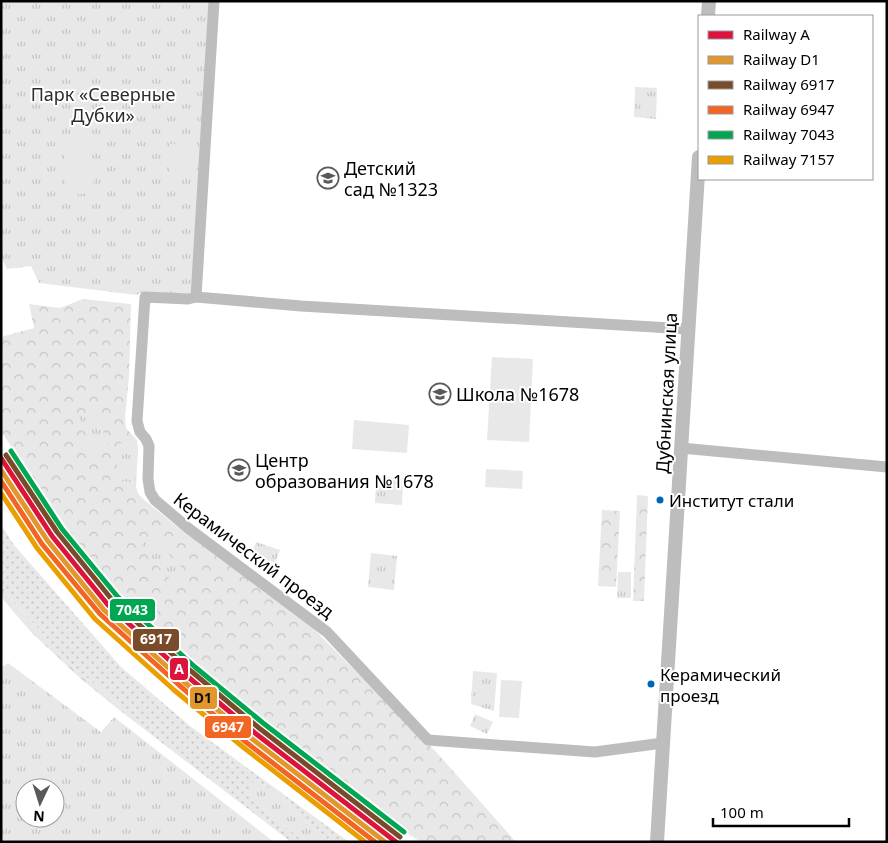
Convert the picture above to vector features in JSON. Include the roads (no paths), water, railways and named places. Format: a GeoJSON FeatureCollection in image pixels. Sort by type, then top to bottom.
{"type":"FeatureCollection","features":[{"type":"Feature","properties":{"kind":"street"},"geometry":{"type":"LineString","coordinates":[[214,1],[196,297],[310,306],[688,329]]}},
{"type":"Feature","properties":{"kind":"street"},"geometry":{"type":"LineString","coordinates":[[708,15],[709,1]]}},
{"type":"Feature","properties":{"kind":"street","name":"Дубнинская улица"},"geometry":{"type":"LineString","coordinates":[[657,842],[698,173]]}},
{"type":"Feature","properties":{"kind":"street","name":"Керамический проезд"},"geometry":{"type":"LineString","coordinates":[[196,297],[188,299],[145,297],[137,421],[140,432],[149,446],[148,479],[150,492],[160,505],[326,632],[428,740],[595,752],[663,743]]}},
{"type":"Feature","properties":{"kind":"street"},"geometry":{"type":"LineString","coordinates":[[681,448],[887,467]]}},
{"type":"Feature","properties":{"kind":"rail line","name":"7043"},"geometry":{"type":"LineString","coordinates":[[11,451],[62,529],[117,596],[195,667],[263,723],[404,832]]}},
{"type":"Feature","properties":{"kind":"rail line","name":"6917"},"geometry":{"type":"LineString","coordinates":[[6,455],[57,532],[113,601],[191,671],[259,728],[400,837]]}},
{"type":"Feature","properties":{"kind":"rail line","name":"A"},"geometry":{"type":"LineString","coordinates":[[1,458],[52,536],[108,605],[187,676],[255,733],[396,842]]}},
{"type":"Feature","properties":{"kind":"rail line","name":"D1"},"geometry":{"type":"LineString","coordinates":[[1,470],[47,540],[104,610],[183,681],[251,738],[385,842]]}},
{"type":"Feature","properties":{"kind":"rail line","name":"6947"},"geometry":{"type":"LineString","coordinates":[[1,481],[42,544],[100,614],[247,743],[375,842]]}},
{"type":"Feature","properties":{"kind":"rail line","name":"7157"},"geometry":{"type":"LineString","coordinates":[[1,493],[37,548],[95,619],[174,690],[243,747],[365,842]]}},
{"type":"Feature","properties":{"kind":"place","name":"Детский сад №1323"},"geometry":{"type":"Point","coordinates":[328,178]}},
{"type":"Feature","properties":{"kind":"place","name":"Школа №1678"},"geometry":{"type":"Point","coordinates":[440,394]}},
{"type":"Feature","properties":{"kind":"place","name":"Центр образования №1678"},"geometry":{"type":"Point","coordinates":[239,470]}},
{"type":"Feature","properties":{"kind":"place","name":"Институт стали"},"geometry":{"type":"Point","coordinates":[660,500]}},
{"type":"Feature","properties":{"kind":"place","name":"Керамический проезд"},"geometry":{"type":"Point","coordinates":[651,684]}},
{"type":"Feature","properties":{"kind":"park label","name":"Парк «Северные Дубки»"},"geometry":{"type":"Point","coordinates":[103,104]}}]}
